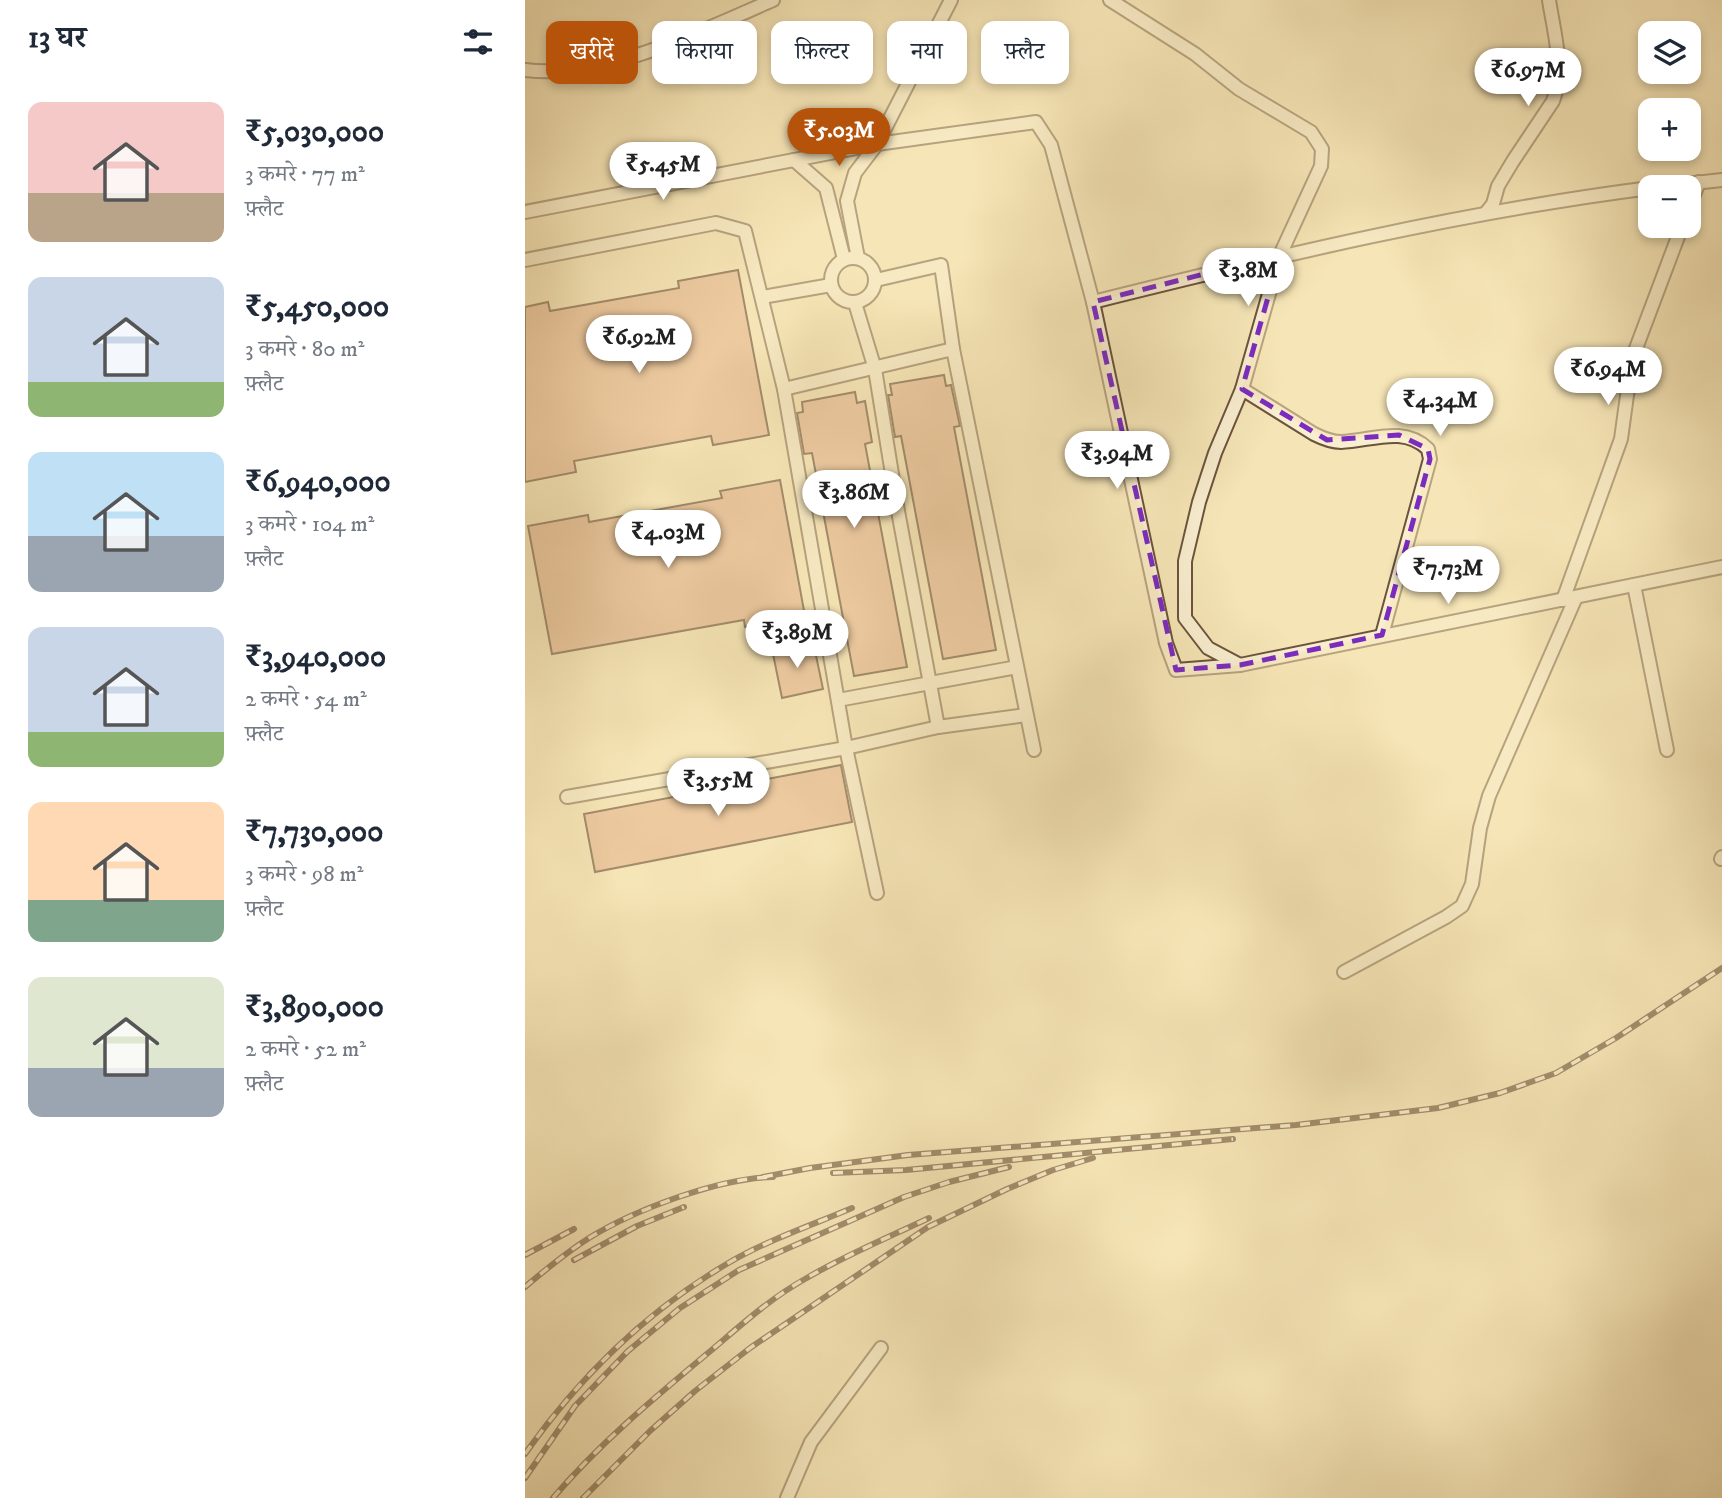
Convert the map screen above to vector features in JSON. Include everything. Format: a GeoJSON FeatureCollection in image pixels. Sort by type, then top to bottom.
{"type":"FeatureCollection","features":[{"type":"Feature","properties":{"kind":"street"},"geometry":{"type":"LineString","coordinates":[[525,70],[542,72],[598,67],[700,32],[773,0]]}},
{"type":"Feature","properties":{"kind":"street"},"geometry":{"type":"LineString","coordinates":[[858,258],[847,201],[855,173],[877,144],[951,0]]}},
{"type":"Feature","properties":{"kind":"street"},"geometry":{"type":"LineString","coordinates":[[1110,0],[1195,54],[1239,89],[1311,132],[1322,149],[1321,166],[1280,255],[1241,389],[1199,502],[1185,561],[1185,618],[1208,648],[1240,665]]}},
{"type":"Feature","properties":{"kind":"street"},"geometry":{"type":"LineString","coordinates":[[1486,213],[1493,204],[1498,186],[1553,101],[1559,86],[1549,0]]}},
{"type":"Feature","properties":{"kind":"street"},"geometry":{"type":"LineString","coordinates":[[525,212],[877,144],[1036,122],[1051,145],[1093,302],[1166,643],[1176,670],[1240,665],[1719,569]]}},
{"type":"Feature","properties":{"kind":"street"},"geometry":{"type":"LineString","coordinates":[[794,160],[826,188],[843,259]]}},
{"type":"Feature","properties":{"kind":"street"},"geometry":{"type":"LineString","coordinates":[[1701,182],[1722,180]]}},
{"type":"Feature","properties":{"kind":"street"},"geometry":{"type":"LineString","coordinates":[[1093,302],[1280,255],[1486,213],[1638,190]]}},
{"type":"Feature","properties":{"kind":"street"},"geometry":{"type":"LineString","coordinates":[[525,260],[716,223],[745,231],[785,389],[846,748],[877,893]]}},
{"type":"Feature","properties":{"kind":"street"},"geometry":{"type":"LineString","coordinates":[[1344,972],[1462,906],[1472,884],[1480,828],[1489,796],[1569,599],[1621,439],[1632,359],[1677,238]]}},
{"type":"Feature","properties":{"kind":"street"},"geometry":{"type":"LineString","coordinates":[[858,258],[871,266],[876,280],[870,295],[855,303],[840,298],[831,285],[833,270],[843,259],[858,258]]}},
{"type":"Feature","properties":{"kind":"street"},"geometry":{"type":"LineString","coordinates":[[876,280],[941,265],[953,349],[1034,750]]}},
{"type":"Feature","properties":{"kind":"street"},"geometry":{"type":"LineString","coordinates":[[762,297],[831,285]]}},
{"type":"Feature","properties":{"kind":"street"},"geometry":{"type":"LineString","coordinates":[[855,303],[875,369],[938,727]]}},
{"type":"Feature","properties":{"kind":"street"},"geometry":{"type":"LineString","coordinates":[[785,389],[953,349]]}},
{"type":"Feature","properties":{"kind":"street"},"geometry":{"type":"LineString","coordinates":[[1241,389],[1314,435],[1327,440],[1340,442],[1399,435],[1411,437],[1427,449],[1430,459],[1382,635]]}},
{"type":"Feature","properties":{"kind":"street"},"geometry":{"type":"LineString","coordinates":[[1634,585],[1667,750]]}},
{"type":"Feature","properties":{"kind":"street"},"geometry":{"type":"LineString","coordinates":[[838,700],[1017,667]]}},
{"type":"Feature","properties":{"kind":"street"},"geometry":{"type":"LineString","coordinates":[[566,797],[846,748],[938,727],[1026,715]]}},
{"type":"Feature","properties":{"kind":"street"},"geometry":{"type":"LineString","coordinates":[[787,1498],[811,1442],[881,1348]]}},
{"type":"Feature","properties":{"kind":"highlighted area"},"geometry":{"type":"Polygon","coordinates":[[[1280,255],[1242,389],[1327,440],[1399,435],[1428,449],[1430,459],[1382,635],[1240,665],[1176,670],[1093,302],[1280,255]]]}},
{"type":"Feature","properties":{"kind":"building"},"geometry":{"type":"Polygon","coordinates":[[[738,270],[769,435],[713,445],[711,436],[574,461],[576,472],[525,482],[525,307],[548,302],[550,311],[679,288],[678,281],[738,270]]]}},
{"type":"Feature","properties":{"kind":"building"},"geometry":{"type":"Polygon","coordinates":[[[944,375],[946,386],[951,385],[960,426],[954,427],[996,650],[943,659],[901,436],[895,437],[888,395],[892,395],[890,384],[944,375]]]}},
{"type":"Feature","properties":{"kind":"building"},"geometry":{"type":"Polygon","coordinates":[[[855,392],[857,403],[865,401],[872,442],[865,444],[907,667],[854,676],[812,453],[804,454],[797,413],[803,412],[802,402],[855,392]]]}},
{"type":"Feature","properties":{"kind":"building"},"geometry":{"type":"Polygon","coordinates":[[[780,480],[805,616],[745,627],[744,620],[552,654],[528,526],[588,515],[589,522],[722,498],[720,491],[780,480]]]}},
{"type":"Feature","properties":{"kind":"building"},"geometry":{"type":"Polygon","coordinates":[[[802,643],[804,648],[814,646],[823,689],[782,698],[772,649],[802,643]]]}},
{"type":"Feature","properties":{"kind":"building"},"geometry":{"type":"Polygon","coordinates":[[[841,765],[852,822],[595,872],[584,814],[841,765]]]}},
{"type":"Feature","properties":{"kind":"railway"},"geometry":{"type":"LineString","coordinates":[[763,1177],[908,1155],[1296,1125],[1438,1108],[1500,1093],[1556,1073],[1616,1038],[1722,968]]}},
{"type":"Feature","properties":{"kind":"railway"},"geometry":{"type":"LineString","coordinates":[[833,1173],[906,1170],[1233,1139]]}},
{"type":"Feature","properties":{"kind":"railway"},"geometry":{"type":"LineString","coordinates":[[583,1498],[650,1431],[695,1391],[750,1348],[928,1227],[1007,1189],[1053,1170],[1093,1158]]}},
{"type":"Feature","properties":{"kind":"railway"},"geometry":{"type":"LineString","coordinates":[[525,1478],[575,1406],[628,1351],[680,1308],[739,1270],[904,1197],[1009,1167]]}},
{"type":"Feature","properties":{"kind":"railway"},"geometry":{"type":"LineString","coordinates":[[525,1287],[581,1243],[630,1216],[703,1189],[773,1177]]}},
{"type":"Feature","properties":{"kind":"railway"},"geometry":{"type":"LineString","coordinates":[[574,1260],[637,1226],[684,1207]]}},
{"type":"Feature","properties":{"kind":"railway"},"geometry":{"type":"LineString","coordinates":[[525,1454],[592,1372],[671,1301],[745,1254],[852,1208]]}},
{"type":"Feature","properties":{"kind":"railway"},"geometry":{"type":"LineString","coordinates":[[553,1498],[627,1422],[767,1304],[850,1255],[929,1218]]}},
{"type":"Feature","properties":{"kind":"railway"},"geometry":{"type":"LineString","coordinates":[[525,1255],[574,1229]]}}]}
